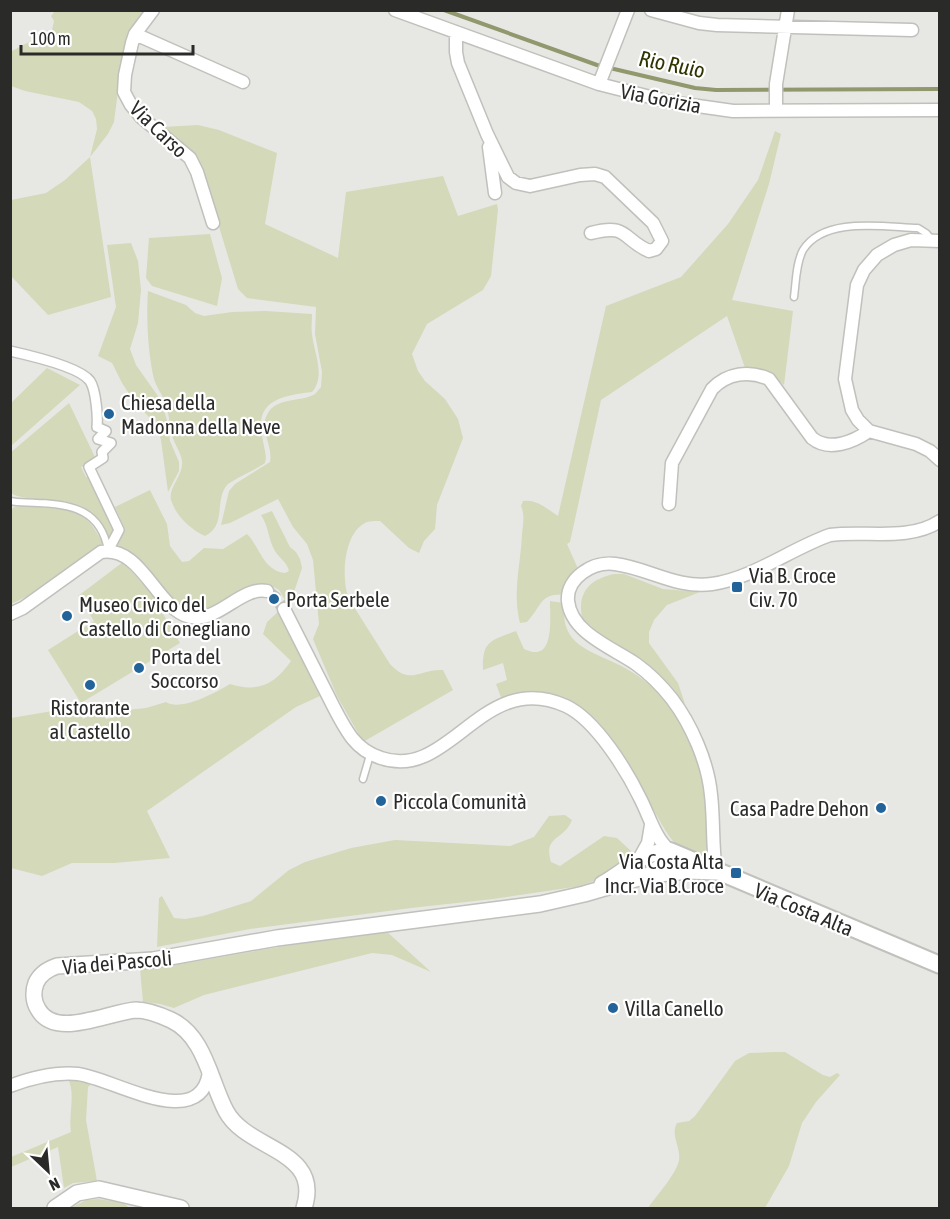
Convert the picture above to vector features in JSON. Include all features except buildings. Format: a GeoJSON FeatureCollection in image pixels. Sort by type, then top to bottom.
{"type":"FeatureCollection","features":[{"type":"Feature","properties":{"kind":"main road","name":"Via Costa Alta"},"geometry":{"type":"LineString","coordinates":[[670,851],[939,966]]}},
{"type":"Feature","properties":{"kind":"street","name":"Via Carso"},"geometry":{"type":"LineString","coordinates":[[153,10],[135,34],[124,75],[124,93],[141,117],[190,158],[197,172],[213,223]]}},
{"type":"Feature","properties":{"kind":"street","name":"Via Gorizia"},"geometry":{"type":"LineString","coordinates":[[395,10],[601,79],[639,96],[733,111],[776,107],[939,110]]}},
{"type":"Feature","properties":{"kind":"street"},"geometry":{"type":"LineString","coordinates":[[601,79],[628,10]]}},
{"type":"Feature","properties":{"kind":"street"},"geometry":{"type":"LineString","coordinates":[[651,10],[699,23],[912,30]]}},
{"type":"Feature","properties":{"kind":"street"},"geometry":{"type":"LineString","coordinates":[[776,107],[776,84],[788,10]]}},
{"type":"Feature","properties":{"kind":"street"},"geometry":{"type":"LineString","coordinates":[[456,32],[458,63],[487,134],[508,177],[516,183],[530,186],[580,175],[595,174],[605,177],[643,212],[662,241],[656,249],[649,250],[625,233],[613,229],[591,232]]}},
{"type":"Feature","properties":{"kind":"street"},"geometry":{"type":"LineString","coordinates":[[135,34],[243,82]]}},
{"type":"Feature","properties":{"kind":"street"},"geometry":{"type":"LineString","coordinates":[[487,134],[495,193]]}},
{"type":"Feature","properties":{"kind":"street"},"geometry":{"type":"LineString","coordinates":[[936,241],[911,240],[886,249],[871,261],[857,285],[844,379],[852,410],[869,431],[916,444],[930,451],[939,460]]}},
{"type":"Feature","properties":{"kind":"street"},"geometry":{"type":"LineString","coordinates":[[10,351],[57,363],[87,378],[91,383],[98,417],[97,427],[106,431],[98,439],[111,443],[102,452],[103,458],[89,467],[120,530],[108,551]]}},
{"type":"Feature","properties":{"kind":"street"},"geometry":{"type":"LineString","coordinates":[[669,504],[672,463],[712,389],[729,377],[750,374],[769,379],[812,438],[819,443],[835,445],[845,443],[869,431]]}},
{"type":"Feature","properties":{"kind":"street"},"geometry":{"type":"LineString","coordinates":[[716,872],[711,793],[703,759],[694,739],[674,701],[658,682],[636,664],[585,631],[576,622],[568,603],[570,586],[576,577],[585,571],[612,563],[669,580],[698,585],[712,584],[745,575],[830,535],[917,532],[939,521]]}},
{"type":"Feature","properties":{"kind":"street"},"geometry":{"type":"LineString","coordinates":[[11,614],[23,608],[101,552],[108,551],[117,552],[130,559],[178,612],[189,617],[200,618],[250,594],[262,590],[267,591]]}},
{"type":"Feature","properties":{"kind":"street"},"geometry":{"type":"LineString","coordinates":[[284,609],[346,729],[357,744],[370,755],[397,762],[424,758],[502,704],[527,699],[547,700],[576,711],[597,731],[633,785],[658,837],[670,851],[660,867],[649,875]]}},
{"type":"Feature","properties":{"kind":"street"},"geometry":{"type":"LineString","coordinates":[[638,861],[648,843],[651,823]]}},
{"type":"Feature","properties":{"kind":"street","name":"Via dei Pascoli"},"geometry":{"type":"LineString","coordinates":[[584,894],[653,853],[670,851]]}},
{"type":"Feature","properties":{"kind":"street","name":"Via dei Pascoli"},"geometry":{"type":"LineString","coordinates":[[209,1072],[200,1050],[188,1033],[172,1020],[147,1011],[116,1013],[69,1024],[52,1022],[45,1017],[36,1004],[34,993],[38,979],[47,970],[57,966],[153,960],[277,938],[493,910],[584,894],[649,875],[689,871],[716,872]]}},
{"type":"Feature","properties":{"kind":"street"},"geometry":{"type":"LineString","coordinates":[[10,1086],[39,1077],[74,1074],[96,1078],[162,1100],[182,1102],[197,1095],[208,1079],[209,1072]]}},
{"type":"Feature","properties":{"kind":"street"},"geometry":{"type":"LineString","coordinates":[[209,1072],[226,1111],[236,1125],[295,1162],[300,1168],[306,1179],[308,1190],[304,1209]]}},
{"type":"Feature","properties":{"kind":"street"},"geometry":{"type":"LineString","coordinates":[[55,1209],[60,1203],[77,1193],[99,1190],[181,1209]]}},
{"type":"Feature","properties":{"kind":"lane"},"geometry":{"type":"LineString","coordinates":[[794,297],[799,261],[803,250],[814,238],[827,230],[846,226],[918,228],[936,241]]}},
{"type":"Feature","properties":{"kind":"lane"},"geometry":{"type":"LineString","coordinates":[[10,501],[65,505],[86,513],[100,528],[108,551]]}},
{"type":"Feature","properties":{"kind":"lane"},"geometry":{"type":"LineString","coordinates":[[363,779],[370,755]]}},
{"type":"Feature","properties":{"kind":"green space"},"geometry":{"type":"Polygon","coordinates":[[[55,11],[148,11],[130,38],[122,60],[114,122],[108,134],[90,157],[97,129],[92,111],[79,102],[11,86],[10,52],[52,30],[54,21],[51,16],[55,11]]]}},
{"type":"Feature","properties":{"kind":"green space"},"geometry":{"type":"Polygon","coordinates":[[[198,125],[219,130],[277,153],[265,224],[338,258],[346,192],[443,176],[458,216],[497,204],[491,276],[483,290],[427,324],[412,354],[418,371],[425,381],[445,399],[458,419],[463,438],[437,505],[435,529],[424,541],[419,553],[409,548],[380,521],[366,522],[352,537],[346,558],[345,581],[349,599],[390,664],[397,671],[409,675],[443,670],[453,690],[363,742],[337,696],[313,639],[319,624],[313,560],[307,544],[293,527],[278,499],[230,523],[221,525],[229,491],[235,484],[270,462],[265,422],[270,410],[281,403],[315,394],[321,387],[322,372],[315,334],[316,307],[247,298],[238,289],[202,171],[195,158],[163,127],[198,125]]]}},
{"type":"Feature","properties":{"kind":"green space"},"geometry":{"type":"Polygon","coordinates":[[[775,131],[781,134],[769,184],[732,300],[793,311],[784,385],[770,373],[745,368],[727,316],[601,400],[570,542],[567,544],[579,571],[568,595],[547,598],[527,622],[520,623],[517,589],[523,520],[521,506],[523,501],[533,502],[558,516],[606,306],[681,277],[728,224],[758,180],[775,131]]]}},
{"type":"Feature","properties":{"kind":"green space"},"geometry":{"type":"Polygon","coordinates":[[[90,157],[111,297],[48,315],[11,276],[11,200],[46,193],[65,180],[90,157]]]}},
{"type":"Feature","properties":{"kind":"green space"},"geometry":{"type":"Polygon","coordinates":[[[210,234],[222,278],[217,306],[152,286],[146,278],[149,238],[210,234]]]}},
{"type":"Feature","properties":{"kind":"green space"},"geometry":{"type":"Polygon","coordinates":[[[131,243],[138,261],[141,290],[138,323],[130,349],[136,365],[160,399],[167,420],[170,441],[179,462],[179,471],[168,492],[158,430],[151,419],[135,403],[112,363],[98,356],[116,307],[107,245],[131,243]]]}},
{"type":"Feature","properties":{"kind":"green space"},"geometry":{"type":"Polygon","coordinates":[[[148,291],[186,305],[195,313],[204,316],[266,311],[312,314],[312,332],[319,372],[316,386],[312,392],[277,400],[264,411],[261,429],[265,463],[227,485],[221,498],[216,526],[205,536],[184,521],[171,500],[182,461],[172,435],[166,404],[155,382],[152,369],[148,335],[148,291]]]}},
{"type":"Feature","properties":{"kind":"green space"},"geometry":{"type":"Polygon","coordinates":[[[47,368],[80,385],[11,446],[11,403],[47,368]]]}},
{"type":"Feature","properties":{"kind":"green space"},"geometry":{"type":"Polygon","coordinates":[[[69,403],[95,457],[87,465],[81,467],[86,477],[90,477],[115,530],[109,539],[95,517],[81,506],[63,501],[24,498],[11,493],[10,453],[69,403]]]}},
{"type":"Feature","properties":{"kind":"green space"},"geometry":{"type":"Polygon","coordinates":[[[150,490],[167,524],[170,546],[182,562],[189,561],[204,548],[223,549],[247,534],[272,568],[285,573],[289,571],[273,546],[261,515],[272,511],[290,547],[300,559],[302,568],[289,607],[279,590],[270,585],[198,613],[182,609],[116,548],[125,529],[115,507],[150,490]]]}},
{"type":"Feature","properties":{"kind":"green space"},"geometry":{"type":"Polygon","coordinates":[[[22,506],[76,513],[90,523],[103,543],[36,592],[11,604],[11,510],[22,506]]]}},
{"type":"Feature","properties":{"kind":"green space"},"geometry":{"type":"Polygon","coordinates":[[[123,562],[151,593],[180,643],[81,703],[48,650],[94,621],[78,596],[123,562]]]}},
{"type":"Feature","properties":{"kind":"green space"},"geometry":{"type":"Polygon","coordinates":[[[624,574],[663,589],[700,592],[667,605],[654,620],[649,632],[649,643],[678,683],[685,704],[647,664],[601,635],[583,619],[581,606],[587,588],[601,578],[624,574]]]}},
{"type":"Feature","properties":{"kind":"green space"},"geometry":{"type":"Polygon","coordinates":[[[550,601],[564,603],[566,628],[577,643],[643,679],[661,695],[680,722],[698,760],[706,786],[709,817],[708,848],[703,853],[697,855],[673,841],[616,745],[603,727],[589,714],[568,705],[502,700],[496,684],[507,680],[503,663],[483,670],[486,647],[500,637],[516,631],[524,649],[534,652],[546,645],[550,628],[550,601]]]}},
{"type":"Feature","properties":{"kind":"green space"},"geometry":{"type":"Polygon","coordinates":[[[279,611],[320,696],[296,707],[147,811],[170,858],[114,863],[72,863],[42,876],[11,868],[11,718],[76,707],[83,719],[101,710],[106,719],[125,715],[126,710],[146,708],[166,702],[180,705],[189,703],[230,684],[240,687],[257,687],[265,684],[279,676],[291,661],[263,634],[267,622],[279,611]]]}},
{"type":"Feature","properties":{"kind":"green space"},"geometry":{"type":"Polygon","coordinates":[[[565,815],[572,820],[564,832],[552,842],[549,853],[551,862],[560,866],[604,836],[617,838],[631,851],[612,871],[581,886],[250,929],[157,947],[159,898],[162,896],[174,918],[203,916],[251,901],[289,870],[305,862],[351,848],[395,840],[510,846],[534,837],[549,816],[565,815]]]}},
{"type":"Feature","properties":{"kind":"green space"},"geometry":{"type":"Polygon","coordinates":[[[384,929],[431,972],[392,955],[372,953],[204,995],[174,1008],[143,1002],[140,969],[384,929]]]}},
{"type":"Feature","properties":{"kind":"green space"},"geometry":{"type":"Polygon","coordinates":[[[785,1052],[823,1075],[830,1077],[837,1073],[840,1075],[816,1102],[802,1123],[789,1166],[765,1208],[648,1208],[677,1166],[679,1155],[675,1128],[677,1123],[689,1121],[695,1116],[735,1061],[749,1053],[785,1052]]]}},
{"type":"Feature","properties":{"kind":"green space"},"geometry":{"type":"Polygon","coordinates":[[[68,1079],[93,1083],[88,1087],[86,1120],[97,1181],[73,1183],[64,1188],[58,1147],[11,1167],[11,1157],[71,1132],[72,1098],[68,1079]]]}},
{"type":"Feature","properties":{"kind":"green space"},"geometry":{"type":"Polygon","coordinates":[[[98,1199],[124,1203],[129,1208],[71,1208],[86,1200],[98,1199]]]}},
{"type":"Feature","properties":{"kind":"waterway","name":"Rio Ruio"},"geometry":{"type":"LineString","coordinates":[[444,10],[597,65],[695,88],[716,90],[940,89]]}},
{"type":"Feature","properties":{"kind":"tunnel"},"geometry":{"type":"LineString","coordinates":[[267,591],[284,609]]}},
{"type":"Feature","properties":{"kind":"place","name":"Chiesa della Madonna della Neve"},"geometry":{"type":"Point","coordinates":[109,414]}},
{"type":"Feature","properties":{"kind":"place","name":"Via B. Croce Civ. 70"},"geometry":{"type":"Point","coordinates":[737,587]}},
{"type":"Feature","properties":{"kind":"place","name":"Porta Serbele"},"geometry":{"type":"Point","coordinates":[274,599]}},
{"type":"Feature","properties":{"kind":"place","name":"Museo Civico del Castello di Conegliano"},"geometry":{"type":"Point","coordinates":[67,616]}},
{"type":"Feature","properties":{"kind":"place","name":"Porta del Soccorso"},"geometry":{"type":"Point","coordinates":[139,668]}},
{"type":"Feature","properties":{"kind":"place","name":"Ristorante al Castello"},"geometry":{"type":"Point","coordinates":[90,685]}},
{"type":"Feature","properties":{"kind":"place","name":"Piccola Comunità"},"geometry":{"type":"Point","coordinates":[381,801]}},
{"type":"Feature","properties":{"kind":"place","name":"Casa Padre Dehon"},"geometry":{"type":"Point","coordinates":[881,808]}},
{"type":"Feature","properties":{"kind":"place","name":"Via Costa Alta Incr. Via B.Croce"},"geometry":{"type":"Point","coordinates":[736,873]}},
{"type":"Feature","properties":{"kind":"place","name":"Villa Canello"},"geometry":{"type":"Point","coordinates":[613,1008]}}]}
